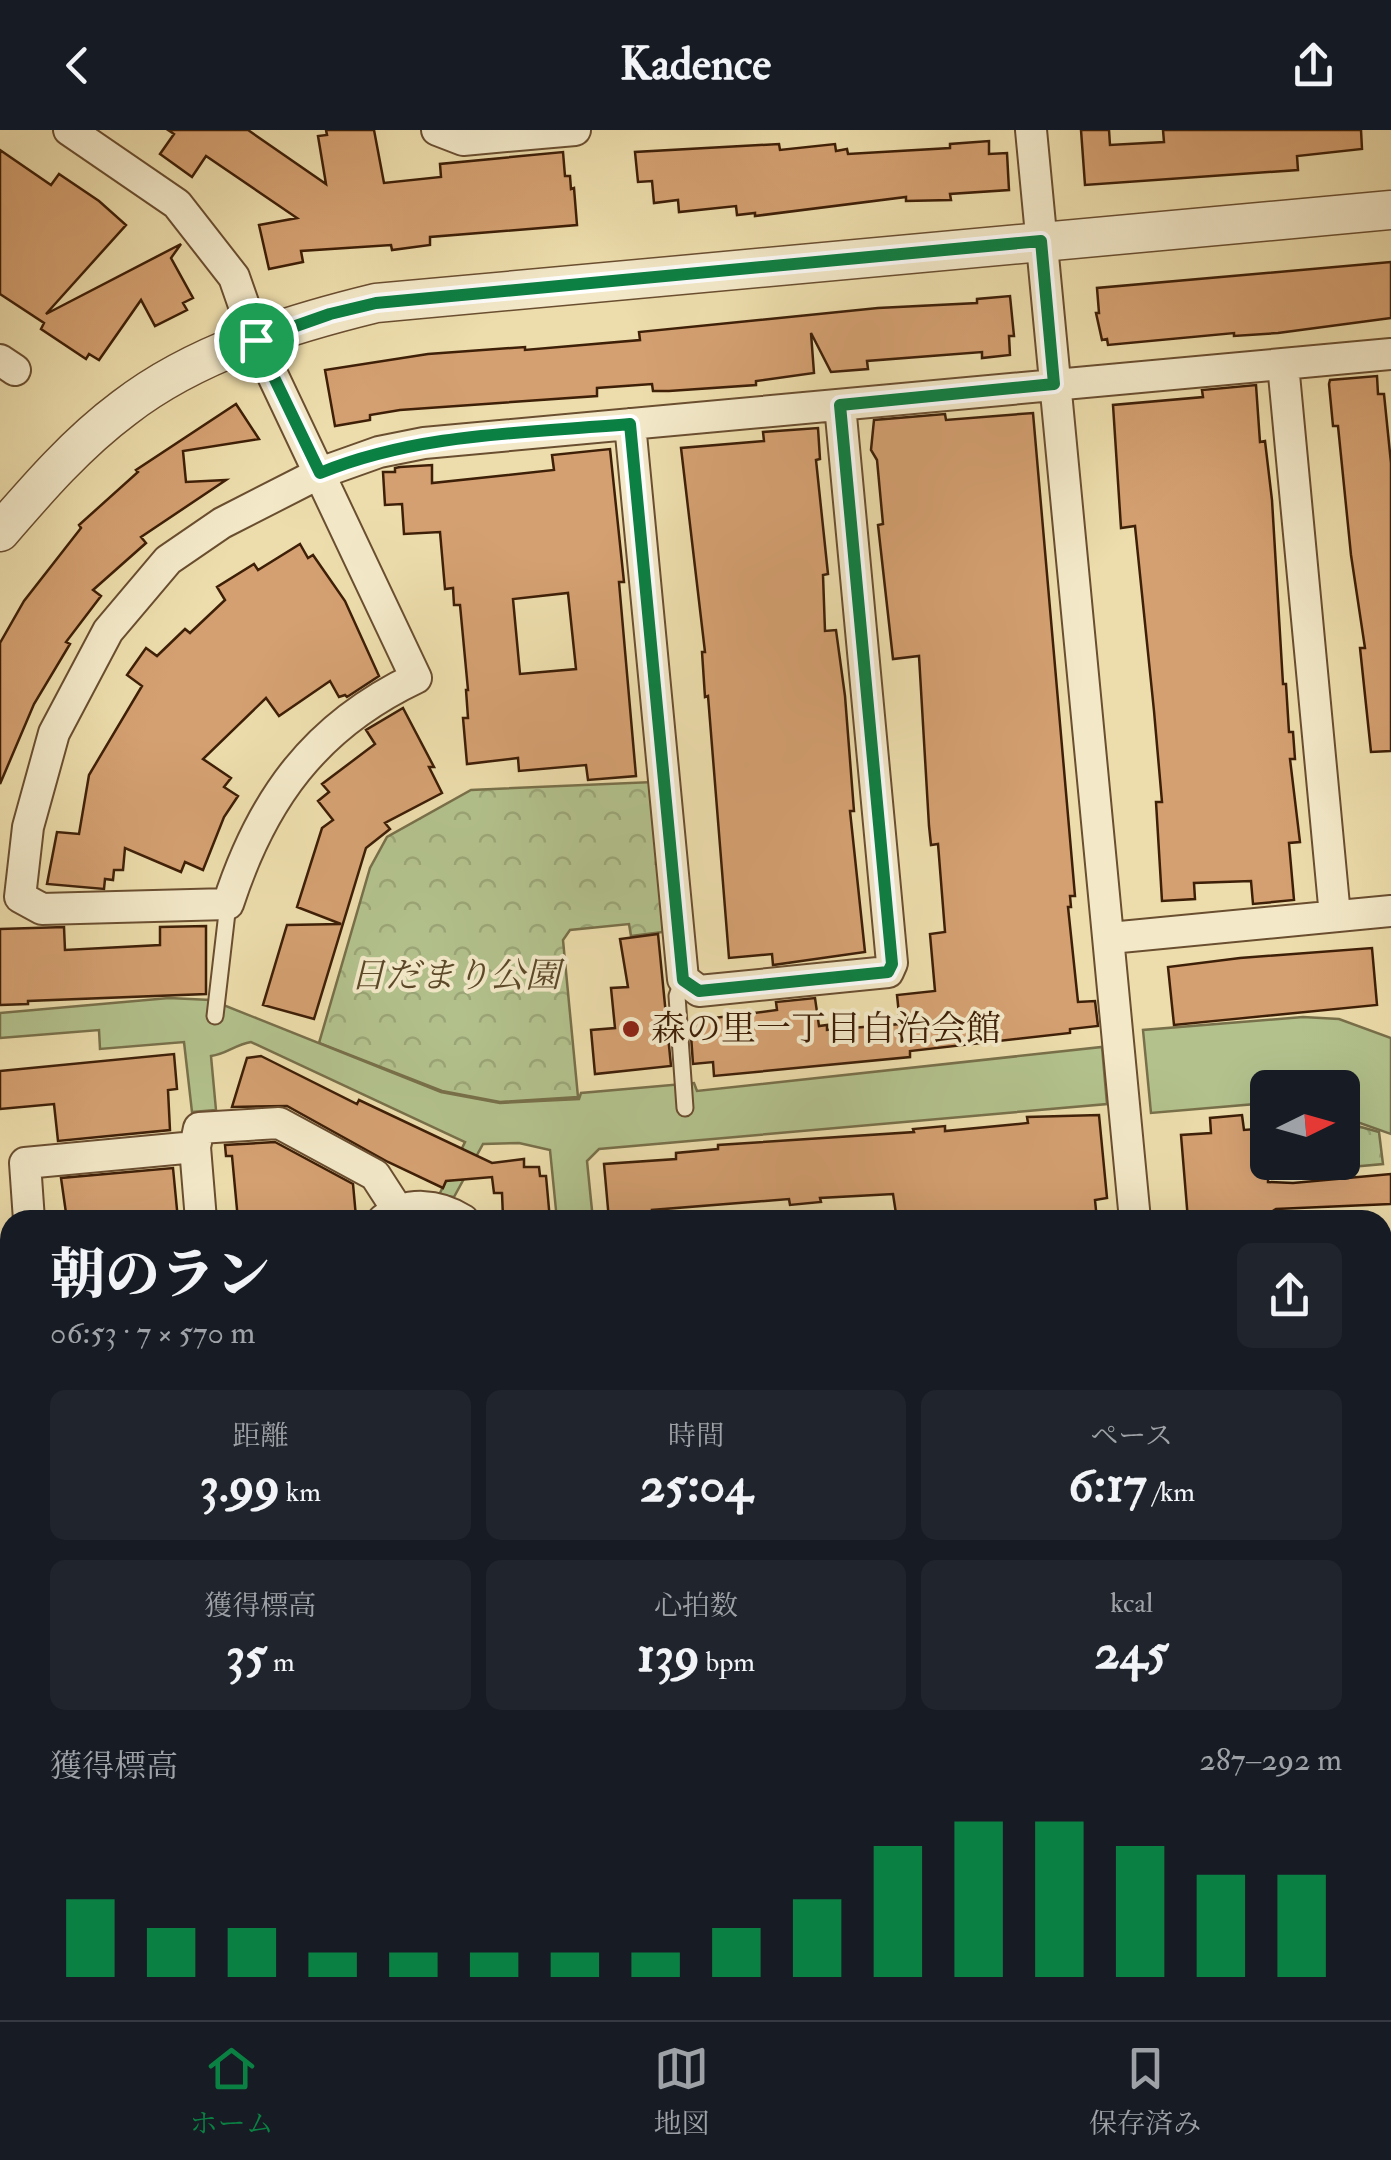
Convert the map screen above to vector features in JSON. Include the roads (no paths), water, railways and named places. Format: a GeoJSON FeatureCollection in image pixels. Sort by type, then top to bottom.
{"type":"FeatureCollection","features":[{"type":"Feature","properties":{"kind":"street"},"geometry":{"type":"LineString","coordinates":[[69,130],[177,204],[234,277],[256,340],[320,473],[416,678],[361,708],[321,742],[287,780],[261,819],[228,904],[42,909],[20,897],[28,827],[54,733],[108,630],[168,560],[222,522],[320,473],[379,452],[424,443],[1391,354]]}},
{"type":"Feature","properties":{"kind":"street"},"geometry":{"type":"LineString","coordinates":[[437,130],[464,140],[575,130]]}},
{"type":"Feature","properties":{"kind":"street"},"geometry":{"type":"LineString","coordinates":[[1031,130],[1134,1210]]}},
{"type":"Feature","properties":{"kind":"street"},"geometry":{"type":"LineString","coordinates":[[0,532],[60,466],[126,406],[175,374],[256,340],[330,314],[376,303],[1391,210]]}},
{"type":"Feature","properties":{"kind":"street"},"geometry":{"type":"LineString","coordinates":[[1282,364],[1336,916]]}},
{"type":"Feature","properties":{"kind":"street"},"geometry":{"type":"LineString","coordinates":[[630,424],[683,980],[699,991],[888,972],[892,964],[840,405]]}},
{"type":"Feature","properties":{"kind":"street"},"geometry":{"type":"LineString","coordinates":[[1110,938],[1391,912]]}},
{"type":"Feature","properties":{"kind":"street"},"geometry":{"type":"LineString","coordinates":[[200,1210],[195,1147],[199,1128],[279,1123],[374,1175],[388,1210]]}},
{"type":"Feature","properties":{"kind":"street"},"geometry":{"type":"LineString","coordinates":[[29,1210],[24,1158],[195,1147]]}},
{"type":"Feature","properties":{"kind":"lane"},"geometry":{"type":"LineString","coordinates":[[216,1016],[228,904]]}},
{"type":"Feature","properties":{"kind":"lane"},"geometry":{"type":"LineString","coordinates":[[683,980],[677,996],[685,1108]]}},
{"type":"Feature","properties":{"kind":"place","name":"森の里一丁目自治会館"},"geometry":{"type":"Point","coordinates":[631,1029]}},
{"type":"Feature","properties":{"kind":"park label","name":"日だまり公園"},"geometry":{"type":"Point","coordinates":[455,976]}}]}
